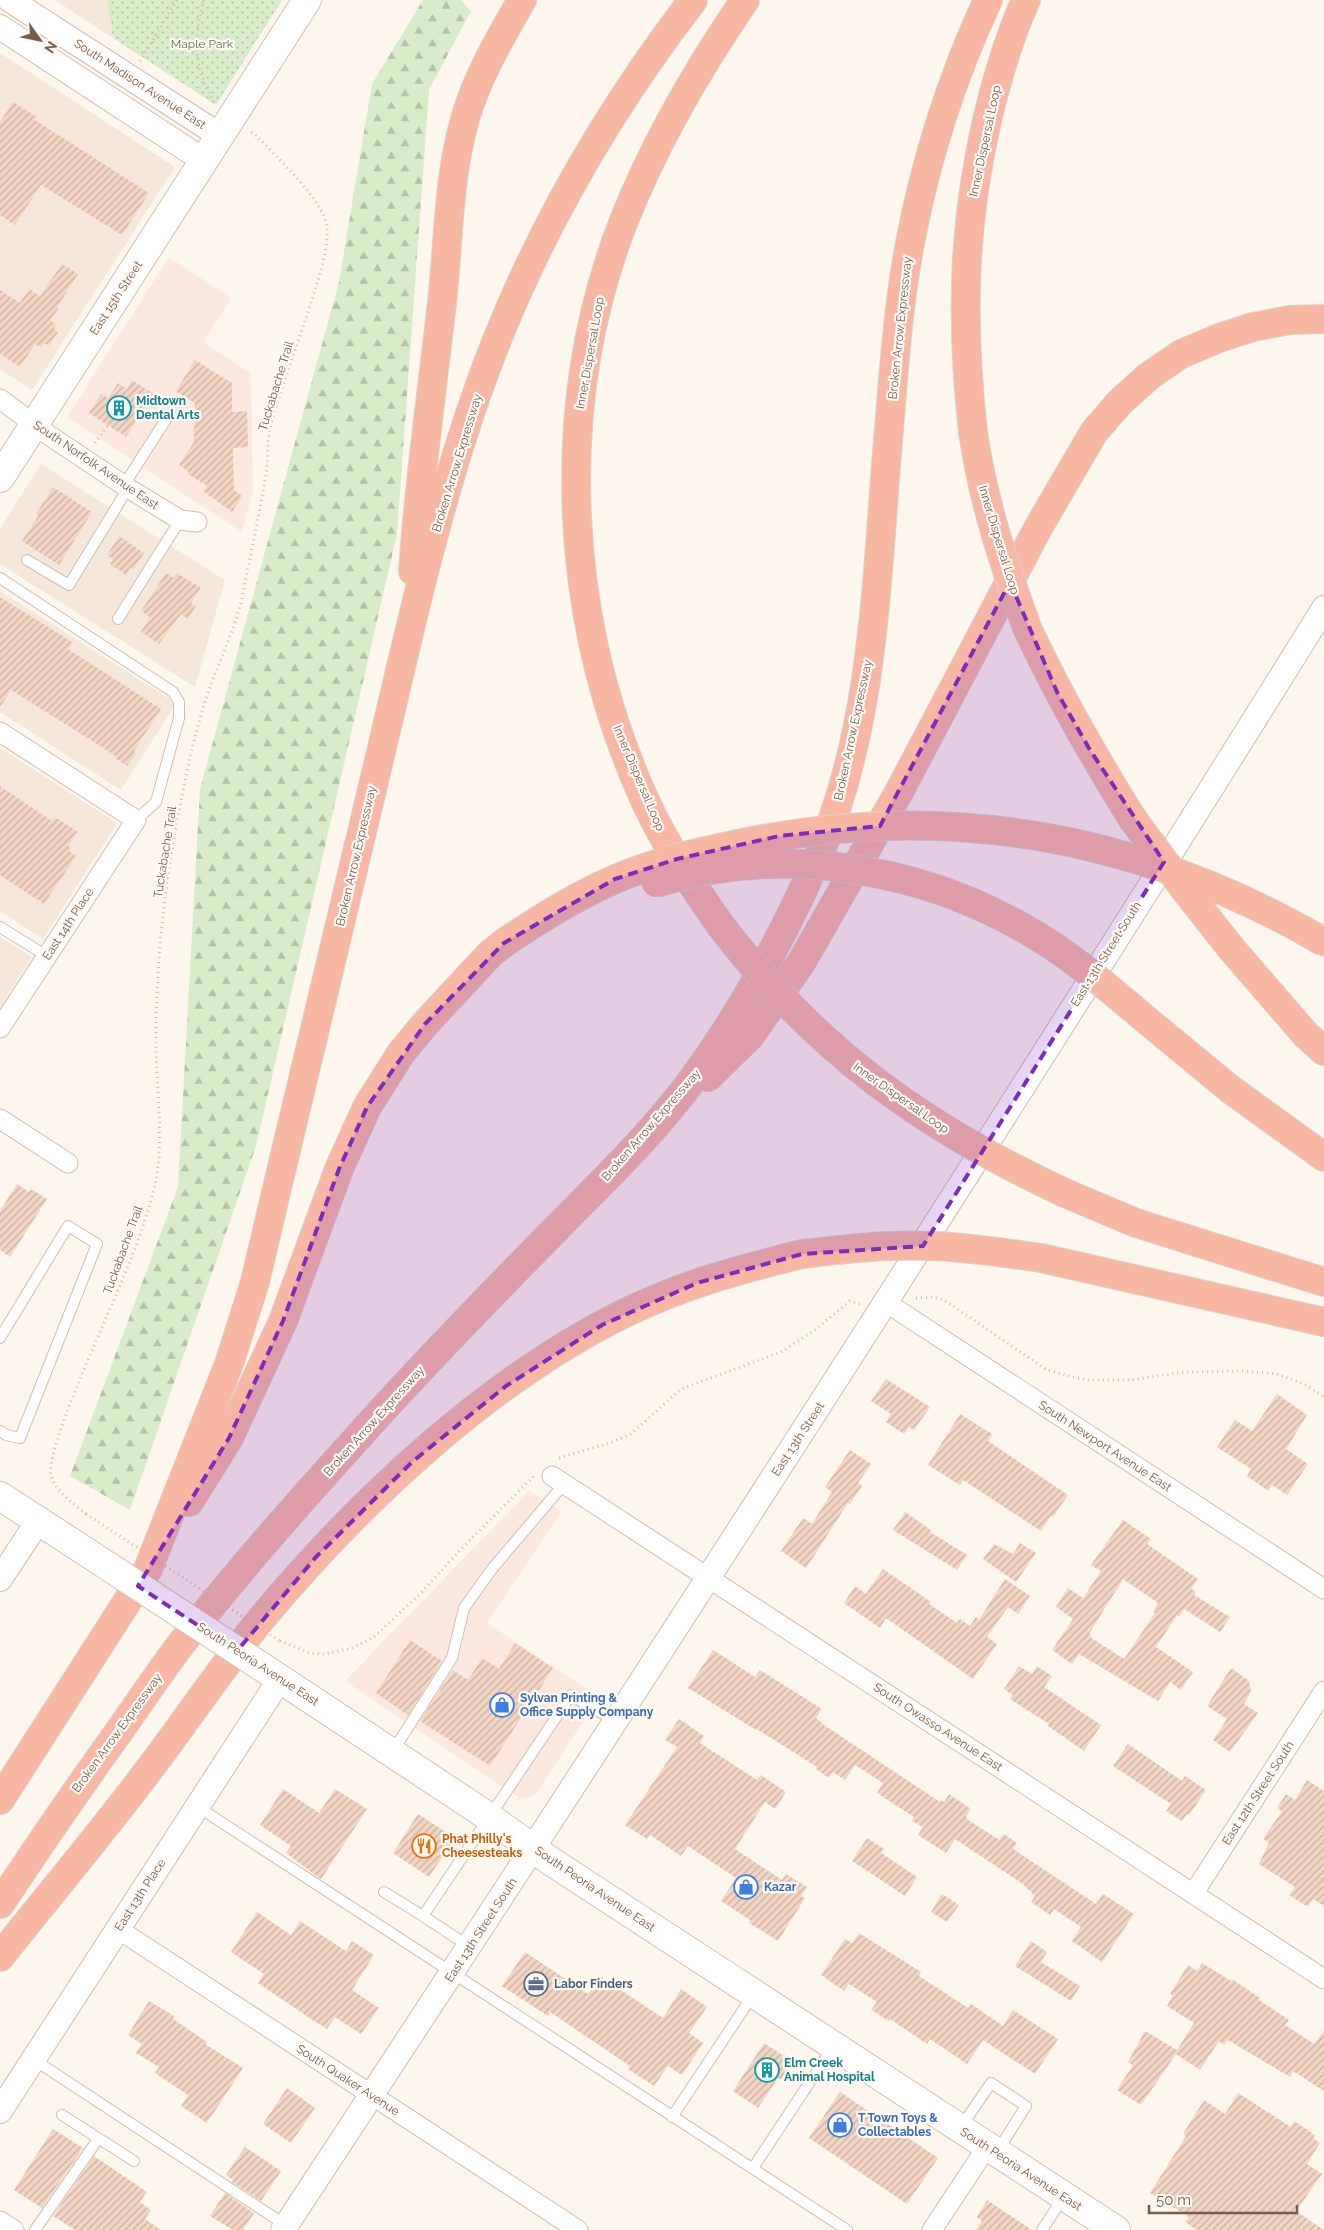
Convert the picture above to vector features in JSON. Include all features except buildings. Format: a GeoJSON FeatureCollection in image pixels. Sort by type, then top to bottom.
{"type":"FeatureCollection","features":[{"type":"Feature","properties":{"kind":"highway"},"geometry":{"type":"LineString","coordinates":[[407,642],[419,483],[441,309],[455,168],[465,119],[483,73],[522,0]]}},
{"type":"Feature","properties":{"kind":"highway","name":"Broken Arrow Expressway"},"geometry":{"type":"LineString","coordinates":[[0,1800],[148,1569],[229,1364],[256,1282],[407,642],[444,502],[476,397],[525,277],[563,198],[609,119],[650,56],[693,0]]}},
{"type":"Feature","properties":{"kind":"highway","name":"Inner Dispersal Loop"},"geometry":{"type":"LineString","coordinates":[[745,0],[683,100],[651,160],[623,224],[612,256],[595,319],[580,406],[577,454],[577,519],[579,554],[588,613],[595,650],[618,732],[648,806],[682,868],[720,926],[748,961],[818,1035],[859,1070],[919,1114],[1008,1166],[1065,1193],[1136,1222],[1324,1282]]}},
{"type":"Feature","properties":{"kind":"highway","name":"Broken Arrow Expressway"},"geometry":{"type":"LineString","coordinates":[[0,1904],[73,1796],[170,1660],[240,1570],[352,1443],[473,1313],[630,1153],[691,1082],[742,1004],[788,920],[835,815],[847,772],[866,678],[879,558],[901,309],[910,246],[926,172],[952,88],[965,51],[988,0]]}},
{"type":"Feature","properties":{"kind":"highway","name":"Inner Dispersal Loop"},"geometry":{"type":"LineString","coordinates":[[1026,0],[1004,56],[984,132],[972,193],[966,255],[964,318],[966,369],[980,475],[991,520],[1005,567],[1028,630],[1058,692],[1090,750],[1132,818],[1230,947],[1306,1035],[1324,1052]]}},
{"type":"Feature","properties":{"kind":"highway"},"geometry":{"type":"LineString","coordinates":[[630,1153],[750,1036],[801,962],[899,792],[1038,528],[1094,432],[1120,402],[1149,376],[1182,354],[1219,338],[1253,327],[1290,320],[1324,320]]}},
{"type":"Feature","properties":{"kind":"highway"},"geometry":{"type":"LineString","coordinates":[[148,1569],[229,1438],[283,1321],[339,1169],[367,1107],[402,1053],[453,993],[509,948],[541,918],[580,896],[615,879],[658,864],[708,850],[779,836],[834,828],[969,827],[1065,840],[1123,855],[1214,886],[1256,905],[1324,942]]}},
{"type":"Feature","properties":{"kind":"highway"},"geometry":{"type":"LineString","coordinates":[[509,948],[533,939],[599,904],[666,880],[751,866],[818,864],[880,873],[959,897],[1000,914],[1034,934],[1064,955],[1230,1089],[1324,1157]]}},
{"type":"Feature","properties":{"kind":"highway"},"geometry":{"type":"LineString","coordinates":[[0,1957],[159,1756],[261,1619],[348,1523],[412,1462],[506,1386],[576,1340],[617,1317],[660,1297],[697,1283],[733,1271],[802,1254],[878,1246],[931,1246],[975,1249],[1042,1258],[1324,1322]]}},
{"type":"Feature","properties":{"kind":"main road","name":"East 15th Street"},"geometry":{"type":"LineString","coordinates":[[0,478],[307,0]]}},
{"type":"Feature","properties":{"kind":"main road","name":"South Peoria Avenue East"},"geometry":{"type":"LineString","coordinates":[[0,1496],[270,1672],[991,2150],[1116,2230]]}},
{"type":"Feature","properties":{"kind":"street","name":"South Madison Avenue East"},"geometry":{"type":"LineString","coordinates":[[10,0],[129,78],[225,127]]}},
{"type":"Feature","properties":{"kind":"street"},"geometry":{"type":"LineString","coordinates":[[0,27],[204,160]]}},
{"type":"Feature","properties":{"kind":"street","name":"South Norfolk Avenue East"},"geometry":{"type":"LineString","coordinates":[[0,399],[50,436],[126,486],[188,521]]}},
{"type":"Feature","properties":{"kind":"street","name":"East 13th Street South"},"geometry":{"type":"LineString","coordinates":[[887,1302],[1324,608]]}},
{"type":"Feature","properties":{"kind":"street"},"geometry":{"type":"LineString","coordinates":[[0,732],[136,820]]}},
{"type":"Feature","properties":{"kind":"street","name":"East 14th Place"},"geometry":{"type":"LineString","coordinates":[[0,1028],[136,820]]}},
{"type":"Feature","properties":{"kind":"street"},"geometry":{"type":"LineString","coordinates":[[0,1119],[68,1163]]}},
{"type":"Feature","properties":{"kind":"street","name":"East 13th Street"},"geometry":{"type":"LineString","coordinates":[[708,1577],[887,1302]]}},
{"type":"Feature","properties":{"kind":"street","name":"South Newport Avenue East"},"geometry":{"type":"LineString","coordinates":[[887,1302],[1324,1589]]}},
{"type":"Feature","properties":{"kind":"street","name":"South Owasso Avenue East"},"geometry":{"type":"LineString","coordinates":[[558,1480],[1324,1979]]}},
{"type":"Feature","properties":{"kind":"street"},"geometry":{"type":"LineString","coordinates":[[0,1579],[39,1520]]}},
{"type":"Feature","properties":{"kind":"street","name":"East 13th Street South"},"geometry":{"type":"LineString","coordinates":[[287,2229],[708,1577]]}},
{"type":"Feature","properties":{"kind":"street","name":"East 13th Place"},"geometry":{"type":"LineString","coordinates":[[0,2111],[198,1807],[270,1672]]}},
{"type":"Feature","properties":{"kind":"street","name":"East 12th Street South"},"geometry":{"type":"LineString","coordinates":[[1193,1894],[1324,1691]]}},
{"type":"Feature","properties":{"kind":"street","name":"South Quaker Avenue"},"geometry":{"type":"LineString","coordinates":[[118,1929],[578,2230]]}},
{"type":"Feature","properties":{"kind":"street"},"geometry":{"type":"LineString","coordinates":[[932,2230],[991,2150]]}},
{"type":"Feature","properties":{"kind":"street"},"geometry":{"type":"LineString","coordinates":[[0,2221],[14,2230]]}},
{"type":"Feature","properties":{"kind":"lane"},"geometry":{"type":"LineString","coordinates":[[27,560],[69,585],[165,421]]}},
{"type":"Feature","properties":{"kind":"lane"},"geometry":{"type":"LineString","coordinates":[[118,619],[188,521]]}},
{"type":"Feature","properties":{"kind":"lane"},"geometry":{"type":"LineString","coordinates":[[0,578],[173,692],[179,702],[179,718],[156,802],[136,820]]}},
{"type":"Feature","properties":{"kind":"lane"},"geometry":{"type":"LineString","coordinates":[[0,927],[47,956]]}},
{"type":"Feature","properties":{"kind":"lane"},"geometry":{"type":"LineString","coordinates":[[0,1338],[68,1226],[97,1244],[20,1438],[6,1435],[0,1431]]}},
{"type":"Feature","properties":{"kind":"lane"},"geometry":{"type":"LineString","coordinates":[[392,1753],[452,1658],[464,1608],[558,1480]]}},
{"type":"Feature","properties":{"kind":"lane"},"geometry":{"type":"LineString","coordinates":[[423,1916],[571,1695],[615,1721]]}},
{"type":"Feature","properties":{"kind":"lane"},"geometry":{"type":"LineString","coordinates":[[198,1807],[847,2230]]}},
{"type":"Feature","properties":{"kind":"lane"},"geometry":{"type":"LineString","coordinates":[[384,1892],[470,1947]]}},
{"type":"Feature","properties":{"kind":"lane"},"geometry":{"type":"LineString","coordinates":[[672,2116],[754,1994]]}},
{"type":"Feature","properties":{"kind":"lane"},"geometry":{"type":"LineString","coordinates":[[753,2168],[833,2046]]}},
{"type":"Feature","properties":{"kind":"lane"},"geometry":{"type":"LineString","coordinates":[[33,2059],[287,2229]]}},
{"type":"Feature","properties":{"kind":"lane"},"geometry":{"type":"LineString","coordinates":[[960,2129],[991,2083],[1026,2106],[991,2150]]}},
{"type":"Feature","properties":{"kind":"lane"},"geometry":{"type":"LineString","coordinates":[[62,2115],[134,2161]]}},
{"type":"Feature","properties":{"kind":"lane"},"geometry":{"type":"LineString","coordinates":[[35,2230],[98,2138]]}},
{"type":"Feature","properties":{"kind":"lane"},"geometry":{"type":"LineString","coordinates":[[1042,2230],[1064,2197]]}},
{"type":"Feature","properties":{"kind":"path"},"geometry":{"type":"LineString","coordinates":[[129,78],[178,0]]}},
{"type":"Feature","properties":{"kind":"path","name":"Tuckabache Trail"},"geometry":{"type":"LineString","coordinates":[[204,0],[196,49],[197,63],[201,77],[225,127],[257,136],[315,198],[327,222],[325,250],[308,313],[269,430],[267,470],[241,601],[235,624],[204,704],[190,758],[173,846],[159,947],[156,1081],[160,1146],[155,1183],[144,1222],[65,1420],[50,1474],[68,1498],[86,1514],[280,1641]]}},
{"type":"Feature","properties":{"kind":"highlighted area"},"geometry":{"type":"Polygon","coordinates":[[[1010,582],[1057,692],[1090,750],[1164,862],[923,1246],[802,1254],[697,1283],[602,1325],[506,1386],[412,1462],[316,1557],[237,1651],[138,1586],[229,1438],[283,1321],[339,1169],[367,1107],[425,1024],[504,943],[615,879],[677,859],[779,836],[880,826],[1010,582]]]}},
{"type":"Feature","properties":{"kind":"shaded area"},"geometry":{"type":"Polygon","coordinates":[[[55,0],[107,0],[113,38],[55,0]]]}},
{"type":"Feature","properties":{"kind":"shaded area"},"geometry":{"type":"Polygon","coordinates":[[[0,53],[175,167],[32,390],[0,369],[0,53]]]}},
{"type":"Feature","properties":{"kind":"shaded area"},"geometry":{"type":"Polygon","coordinates":[[[169,257],[231,298],[203,342],[251,373],[253,491],[242,532],[67,417],[169,257]]]}},
{"type":"Feature","properties":{"kind":"shaded area"},"geometry":{"type":"Polygon","coordinates":[[[41,464],[225,580],[195,687],[0,564],[0,529],[41,464]]]}},
{"type":"Feature","properties":{"kind":"shaded area"},"geometry":{"type":"Polygon","coordinates":[[[0,591],[176,703],[121,790],[0,712],[0,591]]]}},
{"type":"Feature","properties":{"kind":"shaded area"},"geometry":{"type":"Polygon","coordinates":[[[0,748],[117,823],[43,939],[0,911],[0,748]]]}},
{"type":"Feature","properties":{"kind":"shaded area"},"geometry":{"type":"Polygon","coordinates":[[[0,937],[32,957],[0,1007],[0,937]]]}},
{"type":"Feature","properties":{"kind":"shaded area"},"geometry":{"type":"Polygon","coordinates":[[[529,1491],[562,1511],[487,1623],[599,1697],[535,1795],[521,1799],[345,1681],[529,1491]]]}},
{"type":"Feature","properties":{"kind":"green space","name":"Maple Park"},"geometry":{"type":"Polygon","coordinates":[[[107,0],[282,0],[216,105],[113,38],[107,0]]]}},
{"type":"Feature","properties":{"kind":"green space"},"geometry":{"type":"Polygon","coordinates":[[[423,0],[461,0],[471,11],[429,90],[397,534],[256,1146],[130,1510],[70,1476],[178,1187],[200,789],[339,282],[372,84],[423,0]]]}},
{"type":"Feature","properties":{"kind":"place","name":"Midtown Dental Arts"},"geometry":{"type":"Point","coordinates":[119,408]}},
{"type":"Feature","properties":{"kind":"place","name":"Sylvan Printing & Office Supply Company"},"geometry":{"type":"Point","coordinates":[502,1705]}},
{"type":"Feature","properties":{"kind":"place","name":"Phat Philly's Cheesesteaks"},"geometry":{"type":"Point","coordinates":[424,1846]}},
{"type":"Feature","properties":{"kind":"place","name":"Kazar"},"geometry":{"type":"Point","coordinates":[746,1887]}},
{"type":"Feature","properties":{"kind":"place","name":"Labor Finders"},"geometry":{"type":"Point","coordinates":[536,1984]}},
{"type":"Feature","properties":{"kind":"place","name":"Elm Creek Animal Hospital"},"geometry":{"type":"Point","coordinates":[767,2070]}},
{"type":"Feature","properties":{"kind":"place","name":"T Town Toys & Collectables"},"geometry":{"type":"Point","coordinates":[840,2125]}}]}
